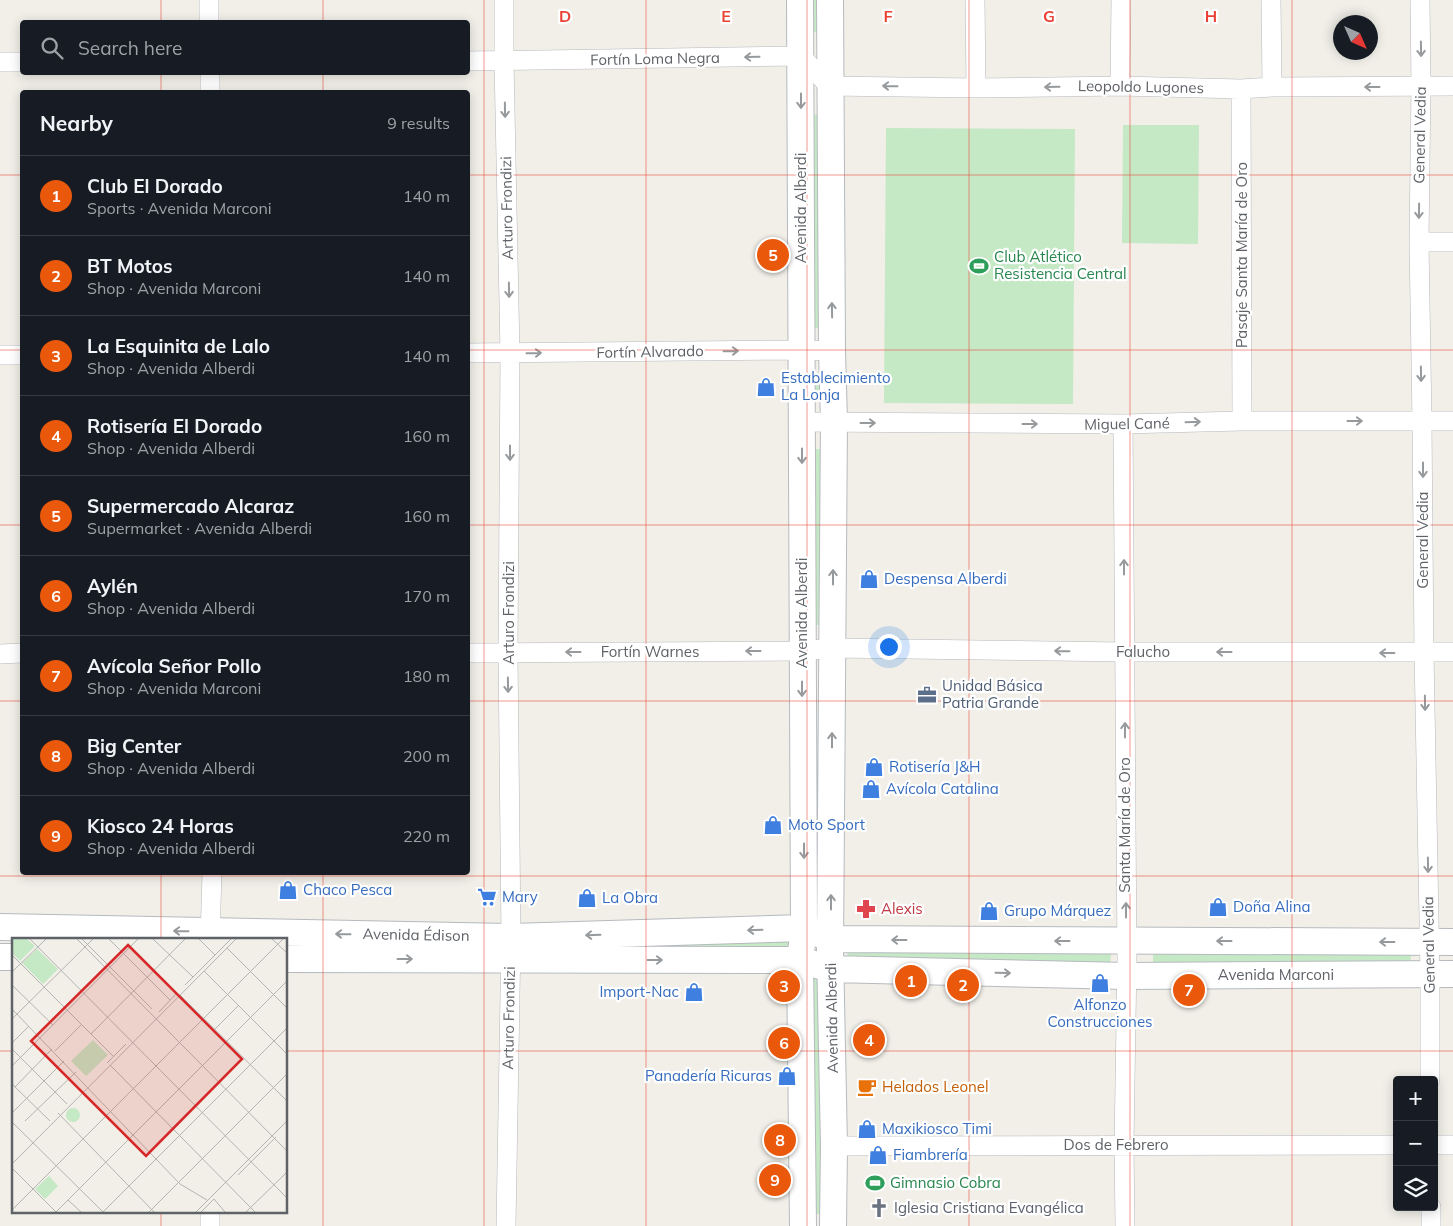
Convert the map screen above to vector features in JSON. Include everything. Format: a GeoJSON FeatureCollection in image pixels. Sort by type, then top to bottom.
{"type":"FeatureCollection","features":[{"type":"Feature","properties":{"kind":"main road","name":"Avenida Alberdi"},"geometry":{"type":"LineString","coordinates":[[800,0],[804,928],[800,960],[803,1226]]}},
{"type":"Feature","properties":{"kind":"main road","name":"Avenida Alberdi"},"geometry":{"type":"LineString","coordinates":[[830,0],[834,422],[831,939],[834,1146],[833,1226]]}},
{"type":"Feature","properties":{"kind":"main road","name":"Avenida Édison"},"geometry":{"type":"LineString","coordinates":[[0,927],[280,938]]}},
{"type":"Feature","properties":{"kind":"main road","name":"Avenida Édison"},"geometry":{"type":"LineString","coordinates":[[288,959],[511,948],[804,928],[831,939]]}},
{"type":"Feature","properties":{"kind":"main road","name":"Avenida Édison"},"geometry":{"type":"LineString","coordinates":[[288,938],[800,960]]}},
{"type":"Feature","properties":{"kind":"main road"},"geometry":{"type":"LineString","coordinates":[[831,939],[1441,942]]}},
{"type":"Feature","properties":{"kind":"main road","name":"Avenida Marconi"},"geometry":{"type":"LineString","coordinates":[[800,960],[832,968],[1126,976],[1441,974]]}},
{"type":"Feature","properties":{"kind":"street"},"geometry":{"type":"LineString","coordinates":[[209,0],[209,20]]}},
{"type":"Feature","properties":{"kind":"street","name":"Arturo Frondizi"},"geometry":{"type":"LineString","coordinates":[[504,0],[510,353],[508,653],[511,948],[506,1226]]}},
{"type":"Feature","properties":{"kind":"street"},"geometry":{"type":"LineString","coordinates":[[975,0],[976,88]]}},
{"type":"Feature","properties":{"kind":"street"},"geometry":{"type":"LineString","coordinates":[[1120,86],[1122,0]]}},
{"type":"Feature","properties":{"kind":"street"},"geometry":{"type":"LineString","coordinates":[[1271,0],[1272,87]]}},
{"type":"Feature","properties":{"kind":"street","name":"General Vedia"},"geometry":{"type":"LineString","coordinates":[[1420,0],[1419,242],[1424,653],[1441,942],[1441,974],[1430,1076]]}},
{"type":"Feature","properties":{"kind":"street"},"geometry":{"type":"LineString","coordinates":[[801,56],[830,86]]}},
{"type":"Feature","properties":{"kind":"street","name":"Fortín Loma Negra"},"geometry":{"type":"LineString","coordinates":[[470,62],[801,56]]}},
{"type":"Feature","properties":{"kind":"street"},"geometry":{"type":"LineString","coordinates":[[0,62],[20,62]]}},
{"type":"Feature","properties":{"kind":"street"},"geometry":{"type":"LineString","coordinates":[[210,75],[210,90]]}},
{"type":"Feature","properties":{"kind":"street","name":"Leopoldo Lugones"},"geometry":{"type":"LineString","coordinates":[[830,86],[976,88],[1120,86],[1241,89],[1272,87],[1453,86]]}},
{"type":"Feature","properties":{"kind":"street","name":"Pasaje Santa María de Oro"},"geometry":{"type":"LineString","coordinates":[[1241,89],[1242,421]]}},
{"type":"Feature","properties":{"kind":"street"},"geometry":{"type":"LineString","coordinates":[[1419,242],[1453,242]]}},
{"type":"Feature","properties":{"kind":"street","name":"Fortín Alvarado"},"geometry":{"type":"LineString","coordinates":[[470,353],[832,351]]}},
{"type":"Feature","properties":{"kind":"street"},"geometry":{"type":"LineString","coordinates":[[0,355],[20,354]]}},
{"type":"Feature","properties":{"kind":"street","name":"Miguel Cané"},"geometry":{"type":"LineString","coordinates":[[802,422],[1123,424],[1242,421],[1453,421]]}},
{"type":"Feature","properties":{"kind":"street","name":"Santa María de Oro"},"geometry":{"type":"LineString","coordinates":[[1123,424],[1126,941],[1125,1226]]}},
{"type":"Feature","properties":{"kind":"street","name":"Fortín Warnes"},"geometry":{"type":"LineString","coordinates":[[470,653],[802,651],[833,648]]}},
{"type":"Feature","properties":{"kind":"street","name":"Falucho"},"geometry":{"type":"LineString","coordinates":[[833,648],[1124,652],[1453,652]]}},
{"type":"Feature","properties":{"kind":"street"},"geometry":{"type":"LineString","coordinates":[[0,654],[20,654]]}},
{"type":"Feature","properties":{"kind":"street"},"geometry":{"type":"LineString","coordinates":[[211,935],[212,875]]}},
{"type":"Feature","properties":{"kind":"street"},"geometry":{"type":"LineString","coordinates":[[1438,1144],[1453,1145]]}},
{"type":"Feature","properties":{"kind":"street","name":"Dos de Febrero"},"geometry":{"type":"LineString","coordinates":[[834,1146],[1393,1145]]}},
{"type":"Feature","properties":{"kind":"street"},"geometry":{"type":"LineString","coordinates":[[1430,1211],[1431,1226]]}},
{"type":"Feature","properties":{"kind":"green space"},"geometry":{"type":"Polygon","coordinates":[[[809,0],[820,0],[820,32],[809,32],[809,0]]]}},
{"type":"Feature","properties":{"kind":"green space"},"geometry":{"type":"Polygon","coordinates":[[[809,114],[821,115],[821,328],[810,328],[809,114]]]}},
{"type":"Feature","properties":{"kind":"green space"},"geometry":{"type":"Polygon","coordinates":[[[1123,125],[1199,125],[1198,244],[1122,243],[1123,125]]]}},
{"type":"Feature","properties":{"kind":"green space","name":"Club Atlético Resistencia Central"},"geometry":{"type":"Polygon","coordinates":[[[886,128],[1075,129],[1073,404],[884,403],[886,128]]]}},
{"type":"Feature","properties":{"kind":"green space"},"geometry":{"type":"Polygon","coordinates":[[[813,377],[823,377],[823,401],[813,401],[813,377]]]}},
{"type":"Feature","properties":{"kind":"green space"},"geometry":{"type":"Polygon","coordinates":[[[814,449],[826,449],[824,625],[812,625],[814,449]]]}},
{"type":"Feature","properties":{"kind":"green space"},"geometry":{"type":"Polygon","coordinates":[[[788,940],[789,948],[538,946],[788,940]]]}},
{"type":"Feature","properties":{"kind":"green space"},"geometry":{"type":"Polygon","coordinates":[[[848,948],[1111,954],[1110,966],[847,959],[848,948]]]}},
{"type":"Feature","properties":{"kind":"green space"},"geometry":{"type":"Polygon","coordinates":[[[1153,951],[1411,954],[1410,968],[1153,965],[1153,951]]]}},
{"type":"Feature","properties":{"kind":"green space"},"geometry":{"type":"Polygon","coordinates":[[[810,979],[822,979],[824,1214],[812,1214],[810,979]]]}},
{"type":"Feature","properties":{"kind":"place","name":"Supermercado Alcaraz"},"geometry":{"type":"Point","coordinates":[773,255]}},
{"type":"Feature","properties":{"kind":"place","name":"Club Atlético Resistencia Central"},"geometry":{"type":"Point","coordinates":[979,266]}},
{"type":"Feature","properties":{"kind":"place","name":"Establecimiento La Lonja"},"geometry":{"type":"Point","coordinates":[766,387]}},
{"type":"Feature","properties":{"kind":"place","name":"Despensa Alberdi"},"geometry":{"type":"Point","coordinates":[869,579]}},
{"type":"Feature","properties":{"kind":"place","name":"Unidad Básica Patria Grande"},"geometry":{"type":"Point","coordinates":[927,695]}},
{"type":"Feature","properties":{"kind":"place","name":"Rotisería J&H"},"geometry":{"type":"Point","coordinates":[874,767]}},
{"type":"Feature","properties":{"kind":"place","name":"Avícola Catalina"},"geometry":{"type":"Point","coordinates":[871,789]}},
{"type":"Feature","properties":{"kind":"place","name":"Moto Sport"},"geometry":{"type":"Point","coordinates":[773,825]}},
{"type":"Feature","properties":{"kind":"place","name":"Chaco Pesca"},"geometry":{"type":"Point","coordinates":[288,890]}},
{"type":"Feature","properties":{"kind":"place","name":"Mary"},"geometry":{"type":"Point","coordinates":[487,897]}},
{"type":"Feature","properties":{"kind":"place","name":"La Obra"},"geometry":{"type":"Point","coordinates":[587,898]}},
{"type":"Feature","properties":{"kind":"place","name":"Doña Alina"},"geometry":{"type":"Point","coordinates":[1218,907]}},
{"type":"Feature","properties":{"kind":"place","name":"Alexis"},"geometry":{"type":"Point","coordinates":[866,909]}},
{"type":"Feature","properties":{"kind":"place","name":"Grupo Márquez"},"geometry":{"type":"Point","coordinates":[989,911]}},
{"type":"Feature","properties":{"kind":"place","name":"Club El Dorado"},"geometry":{"type":"Point","coordinates":[911,981]}},
{"type":"Feature","properties":{"kind":"place","name":"Alfonzo Construcciones"},"geometry":{"type":"Point","coordinates":[1100,983]}},
{"type":"Feature","properties":{"kind":"place","name":"BT Motos"},"geometry":{"type":"Point","coordinates":[963,985]}},
{"type":"Feature","properties":{"kind":"place","name":"La Esquinita de Lalo"},"geometry":{"type":"Point","coordinates":[784,986]}},
{"type":"Feature","properties":{"kind":"place","name":"Avícola Señor Pollo"},"geometry":{"type":"Point","coordinates":[1189,990]}},
{"type":"Feature","properties":{"kind":"place","name":"Import-Nac"},"geometry":{"type":"Point","coordinates":[694,992]}},
{"type":"Feature","properties":{"kind":"place","name":"Rotisería El Dorado"},"geometry":{"type":"Point","coordinates":[869,1040]}},
{"type":"Feature","properties":{"kind":"place","name":"Aylén"},"geometry":{"type":"Point","coordinates":[784,1043]}},
{"type":"Feature","properties":{"kind":"place","name":"Panadería Ricuras"},"geometry":{"type":"Point","coordinates":[787,1076]}},
{"type":"Feature","properties":{"kind":"place","name":"Helados Leonel"},"geometry":{"type":"Point","coordinates":[867,1087]}},
{"type":"Feature","properties":{"kind":"place","name":"Maxikiosco Timi"},"geometry":{"type":"Point","coordinates":[867,1129]}},
{"type":"Feature","properties":{"kind":"place","name":"Big Center"},"geometry":{"type":"Point","coordinates":[780,1140]}},
{"type":"Feature","properties":{"kind":"place","name":"Fiambrería"},"geometry":{"type":"Point","coordinates":[878,1155]}},
{"type":"Feature","properties":{"kind":"place","name":"Kiosco 24 Horas"},"geometry":{"type":"Point","coordinates":[775,1180]}},
{"type":"Feature","properties":{"kind":"place","name":"Gimnasio Cobra"},"geometry":{"type":"Point","coordinates":[875,1183]}},
{"type":"Feature","properties":{"kind":"place","name":"Iglesia Cristiana Evangélica"},"geometry":{"type":"Point","coordinates":[879,1208]}}]}
